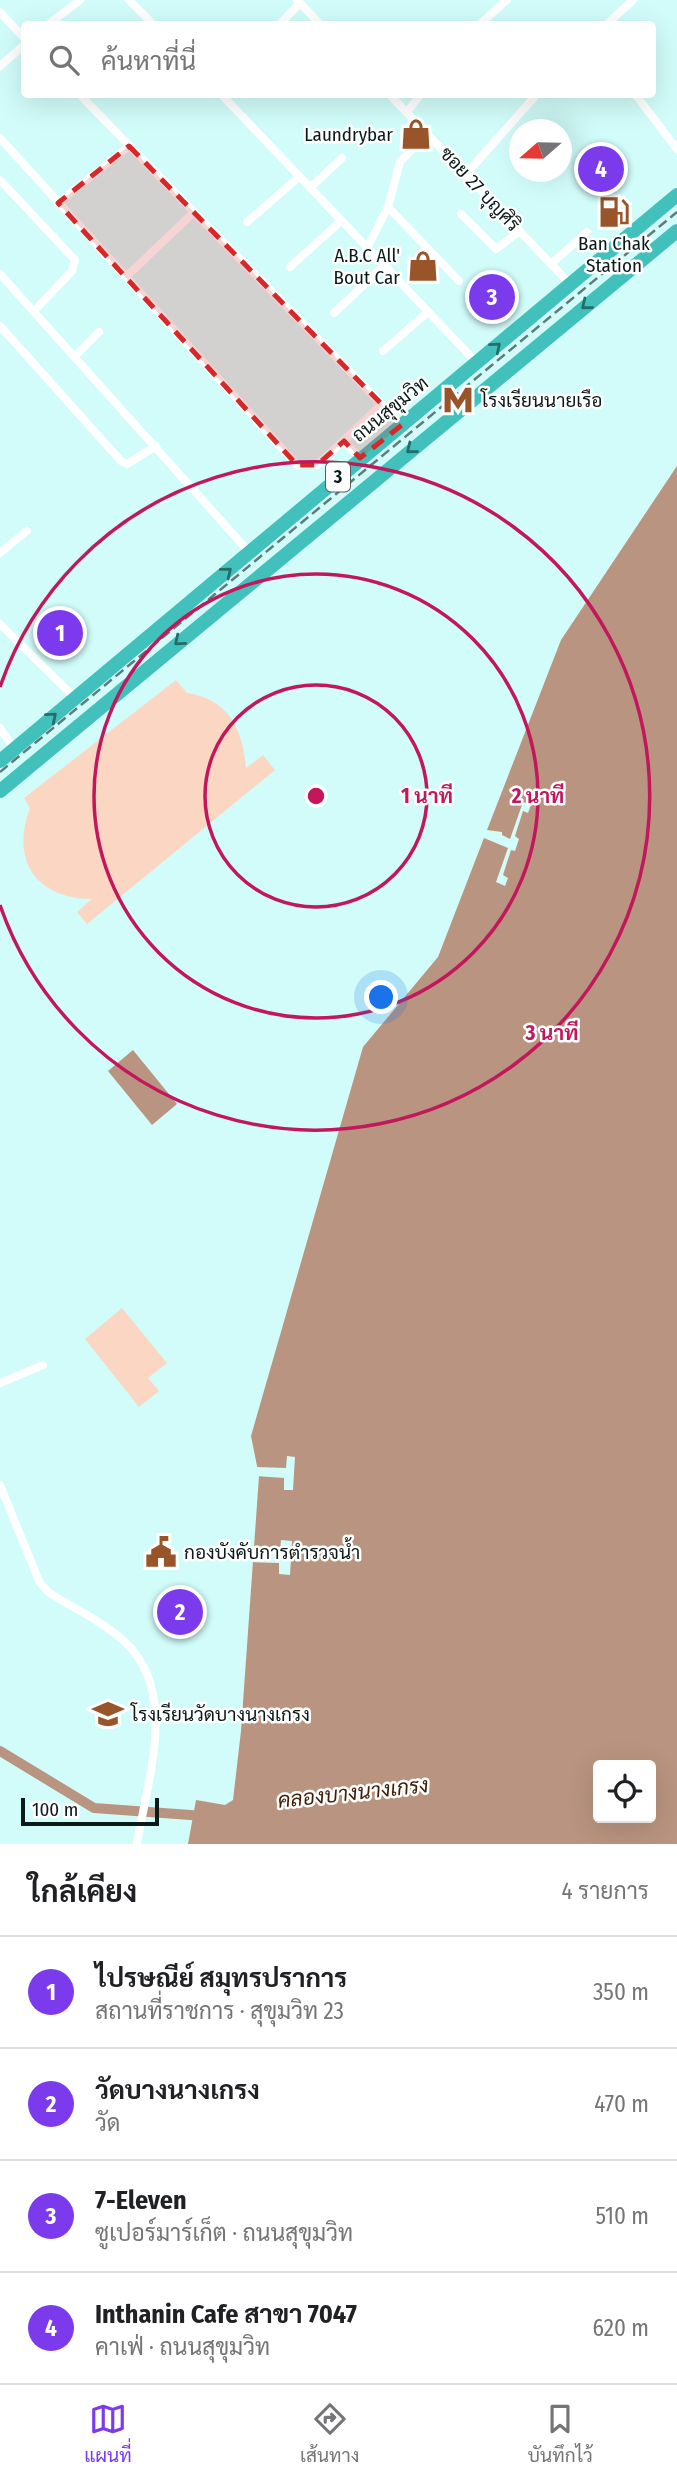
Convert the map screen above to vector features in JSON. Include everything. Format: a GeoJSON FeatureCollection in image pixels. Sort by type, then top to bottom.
{"type":"FeatureCollection","features":[{"type":"Feature","properties":{"kind":"highway","name":"ถนนสุขุมวิท"},"geometry":{"type":"LineString","coordinates":[[0,761],[677,195]]}},
{"type":"Feature","properties":{"kind":"highway","name":"3"},"geometry":{"type":"LineString","coordinates":[[0,791],[329,516],[677,231]]}},
{"type":"Feature","properties":{"kind":"highway"},"geometry":{"type":"LineString","coordinates":[[304,505],[329,516]]}},
{"type":"Feature","properties":{"kind":"highway"},"geometry":{"type":"LineString","coordinates":[[290,517],[300,541]]}},
{"type":"Feature","properties":{"kind":"street"},"geometry":{"type":"LineString","coordinates":[[53,21],[80,0]]}},
{"type":"Feature","properties":{"kind":"street"},"geometry":{"type":"LineString","coordinates":[[129,0],[150,21]]}},
{"type":"Feature","properties":{"kind":"street"},"geometry":{"type":"LineString","coordinates":[[483,21],[506,0]]}},
{"type":"Feature","properties":{"kind":"street"},"geometry":{"type":"LineString","coordinates":[[610,21],[633,0]]}},
{"type":"Feature","properties":{"kind":"street"},"geometry":{"type":"LineString","coordinates":[[282,21],[298,2],[317,21]]}},
{"type":"Feature","properties":{"kind":"street"},"geometry":{"type":"LineString","coordinates":[[0,12],[21,35]]}},
{"type":"Feature","properties":{"kind":"street"},"geometry":{"type":"LineString","coordinates":[[0,66],[21,48]]}},
{"type":"Feature","properties":{"kind":"street"},"geometry":{"type":"LineString","coordinates":[[83,98],[402,425]]}},
{"type":"Feature","properties":{"kind":"street"},"geometry":{"type":"LineString","coordinates":[[224,98],[477,363]]}},
{"type":"Feature","properties":{"kind":"street","name":"ซอย 27 บุญศิริ"},"geometry":{"type":"LineString","coordinates":[[393,98],[570,284]]}},
{"type":"Feature","properties":{"kind":"street"},"geometry":{"type":"LineString","coordinates":[[407,112],[418,98]]}},
{"type":"Feature","properties":{"kind":"street"},"geometry":{"type":"LineString","coordinates":[[466,174],[533,98]]}},
{"type":"Feature","properties":{"kind":"street"},"geometry":{"type":"LineString","coordinates":[[638,98],[677,149]]}},
{"type":"Feature","properties":{"kind":"street"},"geometry":{"type":"LineString","coordinates":[[367,248],[388,206],[400,162],[428,133]]}},
{"type":"Feature","properties":{"kind":"street"},"geometry":{"type":"LineString","coordinates":[[0,138],[297,465],[317,465],[381,405]]}},
{"type":"Feature","properties":{"kind":"street"},"geometry":{"type":"LineString","coordinates":[[58,203],[128,146]]}},
{"type":"Feature","properties":{"kind":"street"},"geometry":{"type":"LineString","coordinates":[[310,188],[342,158]]}},
{"type":"Feature","properties":{"kind":"street"},"geometry":{"type":"LineString","coordinates":[[247,222],[299,177]]}},
{"type":"Feature","properties":{"kind":"street"},"geometry":{"type":"LineString","coordinates":[[0,180],[75,260],[72,271],[34,311]]}},
{"type":"Feature","properties":{"kind":"street"},"geometry":{"type":"LineString","coordinates":[[388,206],[459,281]]}},
{"type":"Feature","properties":{"kind":"street"},"geometry":{"type":"LineString","coordinates":[[126,277],[194,212]]}},
{"type":"Feature","properties":{"kind":"street"},"geometry":{"type":"LineString","coordinates":[[461,214],[496,249],[520,231]]}},
{"type":"Feature","properties":{"kind":"street"},"geometry":{"type":"LineString","coordinates":[[290,267],[341,221]]}},
{"type":"Feature","properties":{"kind":"street"},"geometry":{"type":"LineString","coordinates":[[551,264],[587,232]]}},
{"type":"Feature","properties":{"kind":"street"},"geometry":{"type":"LineString","coordinates":[[334,313],[384,266]]}},
{"type":"Feature","properties":{"kind":"street"},"geometry":{"type":"LineString","coordinates":[[0,274],[250,553]]}},
{"type":"Feature","properties":{"kind":"street"},"geometry":{"type":"LineString","coordinates":[[383,351],[428,312]]}},
{"type":"Feature","properties":{"kind":"street"},"geometry":{"type":"LineString","coordinates":[[0,326],[121,461],[127,464],[134,462],[156,446]]}},
{"type":"Feature","properties":{"kind":"street"},"geometry":{"type":"LineString","coordinates":[[75,356],[99,332]]}},
{"type":"Feature","properties":{"kind":"street"},"geometry":{"type":"LineString","coordinates":[[343,441],[360,458]]}},
{"type":"Feature","properties":{"kind":"street"},"geometry":{"type":"LineString","coordinates":[[0,553],[27,531]]}},
{"type":"Feature","properties":{"kind":"street"},"geometry":{"type":"LineString","coordinates":[[0,624],[75,698]]}},
{"type":"Feature","properties":{"kind":"street"},"geometry":{"type":"LineString","coordinates":[[0,728],[14,749]]}},
{"type":"Feature","properties":{"kind":"street"},"geometry":{"type":"LineString","coordinates":[[0,1383],[43,1365]]}},
{"type":"Feature","properties":{"kind":"street"},"geometry":{"type":"LineString","coordinates":[[0,1485],[39,1581],[48,1591],[123,1640],[143,1663],[150,1679],[155,1740],[137,1844]]}},
{"type":"Feature","properties":{"kind":"highlighted area"},"geometry":{"type":"Polygon","coordinates":[[[129,146],[402,425],[360,458],[344,441],[317,465],[297,465],[58,203],[129,146]]]}},
{"type":"Feature","properties":{"kind":"shaded area"},"geometry":{"type":"Polygon","coordinates":[[[176,680],[187,693],[213,702],[231,718],[241,741],[246,768],[263,755],[275,770],[87,924],[77,912],[92,899],[56,892],[42,884],[32,873],[23,844],[30,808],[24,798],[176,680]]]}},
{"type":"Feature","properties":{"kind":"shaded area"},"geometry":{"type":"Polygon","coordinates":[[[122,1308],[167,1363],[148,1378],[159,1391],[139,1407],[85,1339],[122,1308]]]}},
{"type":"Feature","properties":{"kind":"water"},"geometry":{"type":"Polygon","coordinates":[[[677,466],[677,1844],[188,1844],[196,1800],[225,1805],[233,1800],[241,1731],[259,1476],[251,1436],[363,1047],[438,957],[484,838],[508,848],[496,882],[505,886],[508,878],[503,875],[511,850],[515,851],[519,839],[515,836],[523,811],[528,813],[531,805],[523,802],[510,839],[502,835],[502,832],[487,830],[561,640],[677,466]]]}},
{"type":"Feature","properties":{"kind":"water"},"geometry":{"type":"Polygon","coordinates":[[[133,1050],[177,1104],[152,1125],[108,1071],[133,1050]]]}},
{"type":"Feature","properties":{"kind":"pier"},"geometry":{"type":"Polygon","coordinates":[[[287,1456],[295,1457],[293,1490],[284,1490],[284,1478],[256,1476],[256,1467],[286,1468],[287,1456]]]}},
{"type":"Feature","properties":{"kind":"pier"},"geometry":{"type":"Polygon","coordinates":[[[281,1540],[292,1541],[290,1575],[279,1574],[279,1563],[250,1562],[251,1551],[280,1552],[281,1540]]]}},
{"type":"Feature","properties":{"kind":"waterway","name":"คลองบางนางเกรง"},"geometry":{"type":"LineString","coordinates":[[0,1751],[94,1808],[204,1816]]}},
{"type":"Feature","properties":{"kind":"railway"},"geometry":{"type":"LineString","coordinates":[[0,772],[677,212]]}},
{"type":"Feature","properties":{"kind":"place","name":"Laundrybar"},"geometry":{"type":"Point","coordinates":[416,134]}},
{"type":"Feature","properties":{"kind":"place","name":"Inthanin Cafe สาขา 7047"},"geometry":{"type":"Point","coordinates":[601,169]}},
{"type":"Feature","properties":{"kind":"place","name":"Ban Chak Station"},"geometry":{"type":"Point","coordinates":[614,212]}},
{"type":"Feature","properties":{"kind":"place","name":"A.B.C All' Bout Car"},"geometry":{"type":"Point","coordinates":[423,266]}},
{"type":"Feature","properties":{"kind":"place","name":"7-Eleven"},"geometry":{"type":"Point","coordinates":[492,297]}},
{"type":"Feature","properties":{"kind":"place","name":"โรงเรียนนายเรือ"},"geometry":{"type":"Point","coordinates":[458,400]}},
{"type":"Feature","properties":{"kind":"place","name":"ไปรษณีย์ สมุทรปราการ"},"geometry":{"type":"Point","coordinates":[60,633]}},
{"type":"Feature","properties":{"kind":"place","name":"กองบังคับการตำรวจน้ำ"},"geometry":{"type":"Point","coordinates":[161,1552]}},
{"type":"Feature","properties":{"kind":"place","name":"วัดบางนางเกรง"},"geometry":{"type":"Point","coordinates":[180,1612]}},
{"type":"Feature","properties":{"kind":"place","name":"โรงเรียนวัดบางนางเกรง"},"geometry":{"type":"Point","coordinates":[108,1714]}}]}
